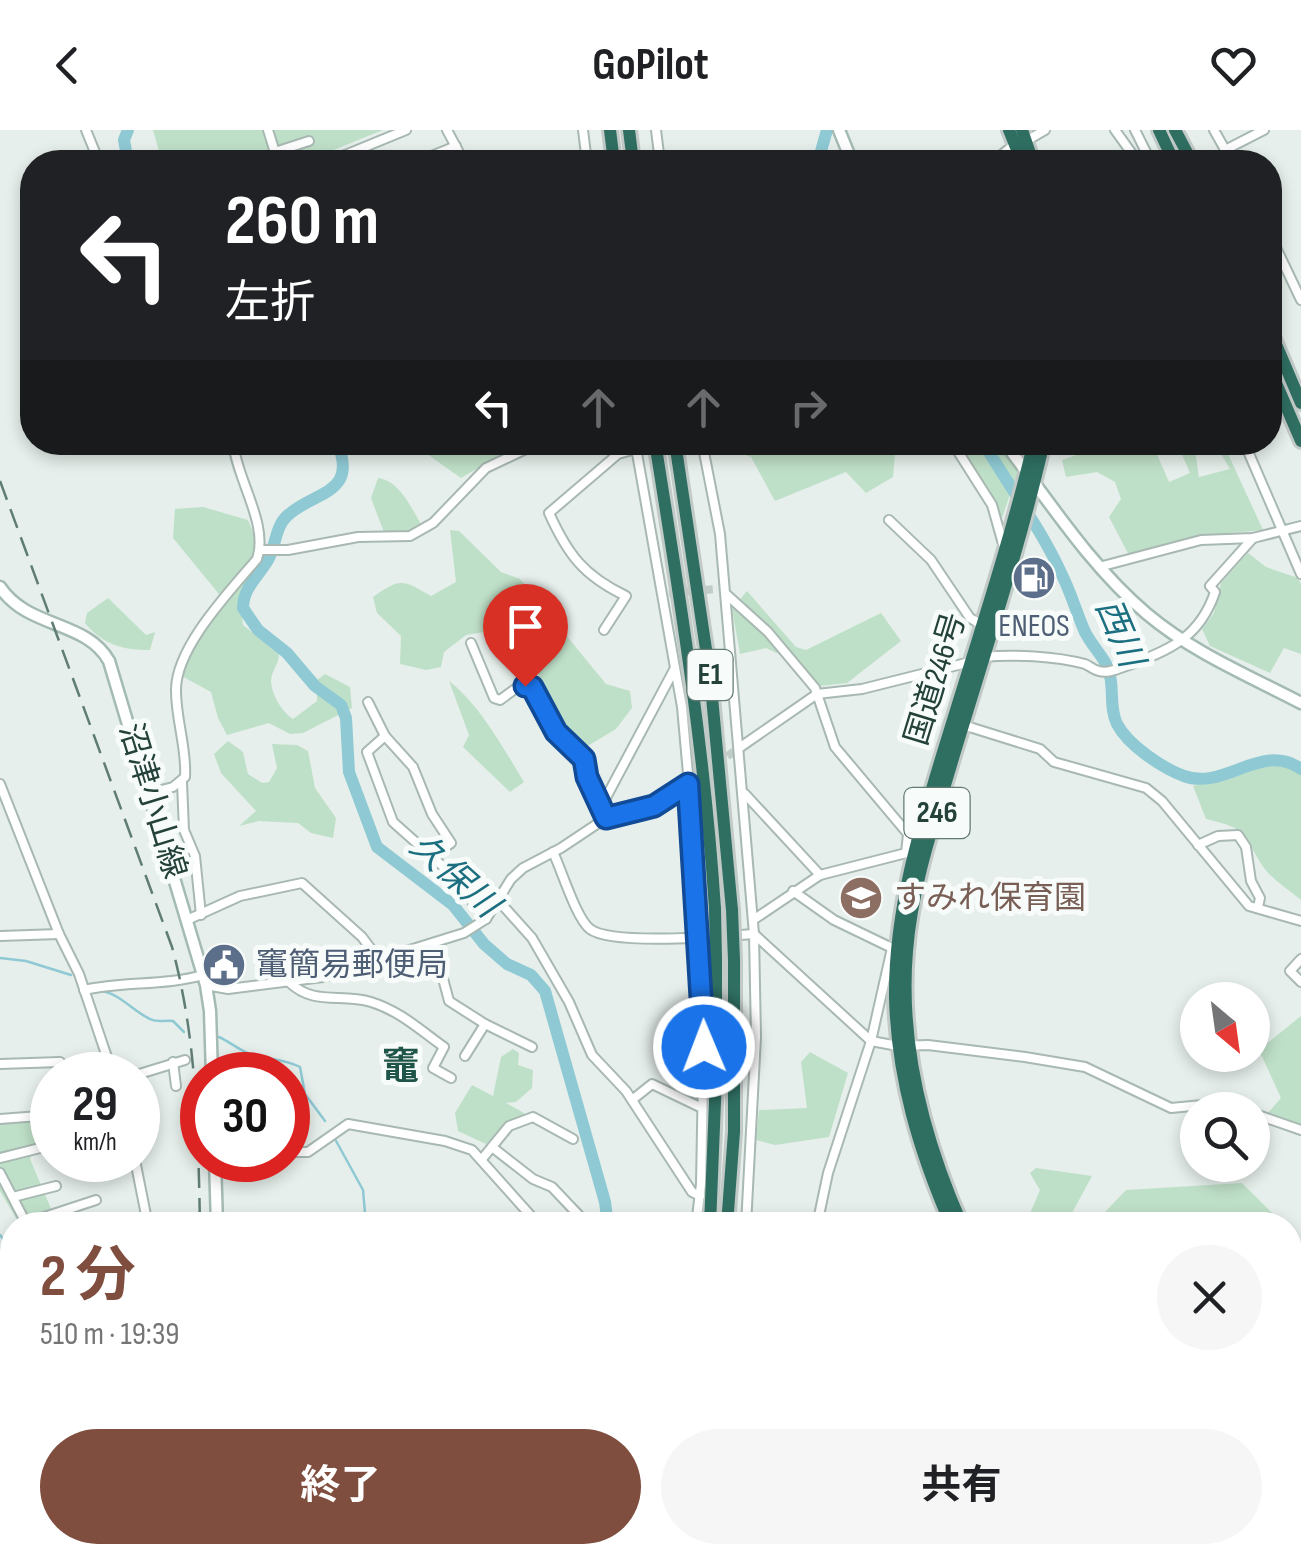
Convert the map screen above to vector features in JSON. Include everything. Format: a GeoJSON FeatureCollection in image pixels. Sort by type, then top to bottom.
{"type":"FeatureCollection","features":[{"type":"Feature","properties":{"kind":"highway"},"geometry":{"type":"LineString","coordinates":[[1282,359],[1301,404]]}},
{"type":"Feature","properties":{"kind":"highway"},"geometry":{"type":"LineString","coordinates":[[1282,397],[1301,441]]}},
{"type":"Feature","properties":{"kind":"highway","name":"E1"},"geometry":{"type":"LineString","coordinates":[[657,455],[707,802],[716,960],[711,1212]]}},
{"type":"Feature","properties":{"kind":"highway","name":"E1"},"geometry":{"type":"LineString","coordinates":[[677,455],[710,676],[732,910],[734,1132],[729,1212]]}},
{"type":"Feature","properties":{"kind":"highway","name":"国道246号"},"geometry":{"type":"LineString","coordinates":[[1030,482],[1033,455]]}},
{"type":"Feature","properties":{"kind":"highway","name":"国道246号"},"geometry":{"type":"LineString","coordinates":[[945,1212],[916,1138],[897,952],[910,852],[977,660],[1039,455]]}},
{"type":"Feature","properties":{"kind":"highway","name":"国道246号"},"geometry":{"type":"LineString","coordinates":[[956,1212],[937,1166],[904,1046],[907,952],[928,844],[963,725],[982,625],[1004,548],[1014,534]]}},
{"type":"Feature","properties":{"kind":"main road"},"geometry":{"type":"LineString","coordinates":[[1012,455],[1099,567],[1150,617],[1182,640],[1301,702]]}},
{"type":"Feature","properties":{"kind":"main road","name":"沼津小山線"},"geometry":{"type":"LineString","coordinates":[[0,588],[18,608],[82,636],[105,654],[204,980],[211,1052]]}},
{"type":"Feature","properties":{"kind":"main road"},"geometry":{"type":"LineString","coordinates":[[216,1182],[217,1212]]}},
{"type":"Feature","properties":{"kind":"street"},"geometry":{"type":"LineString","coordinates":[[362,150],[406,130]]}},
{"type":"Feature","properties":{"kind":"street"},"geometry":{"type":"LineString","coordinates":[[447,130],[458,150]]}},
{"type":"Feature","properties":{"kind":"street"},"geometry":{"type":"LineString","coordinates":[[1018,136],[1041,135],[1045,130]]}},
{"type":"Feature","properties":{"kind":"street"},"geometry":{"type":"LineString","coordinates":[[1214,130],[1225,150],[1264,130]]}},
{"type":"Feature","properties":{"kind":"street"},"geometry":{"type":"LineString","coordinates":[[281,150],[309,141]]}},
{"type":"Feature","properties":{"kind":"street"},"geometry":{"type":"LineString","coordinates":[[446,150],[456,146]]}},
{"type":"Feature","properties":{"kind":"street"},"geometry":{"type":"LineString","coordinates":[[1282,260],[1301,300]]}},
{"type":"Feature","properties":{"kind":"street"},"geometry":{"type":"LineString","coordinates":[[200,914],[195,856],[184,830],[182,783],[186,769],[176,693],[178,676],[206,622],[260,550],[237,455]]}},
{"type":"Feature","properties":{"kind":"street"},"geometry":{"type":"LineString","coordinates":[[260,550],[358,537],[395,538],[422,531],[486,468],[513,455]]}},
{"type":"Feature","properties":{"kind":"street"},"geometry":{"type":"LineString","coordinates":[[604,630],[626,596],[597,582],[578,564],[549,513],[617,455]]}},
{"type":"Feature","properties":{"kind":"street"},"geometry":{"type":"LineString","coordinates":[[637,455],[682,707],[704,1017],[698,1212]]}},
{"type":"Feature","properties":{"kind":"street"},"geometry":{"type":"LineString","coordinates":[[705,455],[720,534],[754,934],[756,1037],[747,1212]]}},
{"type":"Feature","properties":{"kind":"street"},"geometry":{"type":"LineString","coordinates":[[960,455],[992,505],[1004,548]]}},
{"type":"Feature","properties":{"kind":"street"},"geometry":{"type":"LineString","coordinates":[[1250,455],[1301,574]]}},
{"type":"Feature","properties":{"kind":"street"},"geometry":{"type":"LineString","coordinates":[[889,520],[931,560],[970,618],[982,625]]}},
{"type":"Feature","properties":{"kind":"street"},"geometry":{"type":"LineString","coordinates":[[1099,567],[1201,540],[1252,538],[1301,526]]}},
{"type":"Feature","properties":{"kind":"street"},"geometry":{"type":"LineString","coordinates":[[739,748],[817,694],[862,689],[1003,655],[1087,664],[1104,671],[1165,653],[1208,612],[1214,592],[1210,586],[1252,538]]}},
{"type":"Feature","properties":{"kind":"street"},"geometry":{"type":"LineString","coordinates":[[723,591],[768,632],[817,694],[834,747],[908,834],[910,852],[820,875],[753,920]]}},
{"type":"Feature","properties":{"kind":"street"},"geometry":{"type":"LineString","coordinates":[[471,644],[494,698],[500,700],[515,689],[532,687],[556,732],[584,759],[587,777],[606,818]]}},
{"type":"Feature","properties":{"kind":"street"},"geometry":{"type":"LineString","coordinates":[[601,807],[675,668]]}},
{"type":"Feature","properties":{"kind":"street"},"geometry":{"type":"LineString","coordinates":[[368,702],[384,736],[413,767],[432,814],[451,843],[431,857]]}},
{"type":"Feature","properties":{"kind":"street"},"geometry":{"type":"LineString","coordinates":[[963,725],[1040,749],[1054,762],[1146,788],[1162,801],[1249,906],[1301,920]]}},
{"type":"Feature","properties":{"kind":"street"},"geometry":{"type":"LineString","coordinates":[[384,736],[367,752],[392,822],[447,870],[482,922]]}},
{"type":"Feature","properties":{"kind":"street"},"geometry":{"type":"LineString","coordinates":[[150,793],[182,783]]}},
{"type":"Feature","properties":{"kind":"street"},"geometry":{"type":"LineString","coordinates":[[0,784],[106,1052]]}},
{"type":"Feature","properties":{"kind":"street"},"geometry":{"type":"LineString","coordinates":[[84,990],[204,980],[228,989],[289,982],[323,977],[434,945],[482,922],[517,872],[606,818],[654,806],[688,784]]}},
{"type":"Feature","properties":{"kind":"street"},"geometry":{"type":"LineString","coordinates":[[744,793],[820,875]]}},
{"type":"Feature","properties":{"kind":"street"},"geometry":{"type":"LineString","coordinates":[[1198,844],[1218,836],[1238,835],[1246,847],[1251,881],[1260,898],[1258,907]]}},
{"type":"Feature","properties":{"kind":"street"},"geometry":{"type":"LineString","coordinates":[[554,852],[582,920],[596,933],[613,937],[699,938],[754,934],[870,1041],[904,1046],[928,1044],[1085,1067],[1172,1108],[1180,1107]]}},
{"type":"Feature","properties":{"kind":"street"},"geometry":{"type":"LineString","coordinates":[[187,920],[240,896],[302,883],[362,937],[380,961]]}},
{"type":"Feature","properties":{"kind":"street"},"geometry":{"type":"LineString","coordinates":[[793,891],[834,920],[892,948],[870,1041],[828,1173],[820,1212]]}},
{"type":"Feature","properties":{"kind":"street"},"geometry":{"type":"LineString","coordinates":[[498,900],[532,938],[570,1002],[592,1055],[632,1100],[692,1192],[700,1196]]}},
{"type":"Feature","properties":{"kind":"street"},"geometry":{"type":"LineString","coordinates":[[0,936],[59,934]]}},
{"type":"Feature","properties":{"kind":"street"},"geometry":{"type":"LineString","coordinates":[[434,945],[449,1001],[532,1047]]}},
{"type":"Feature","properties":{"kind":"street"},"geometry":{"type":"LineString","coordinates":[[1301,959],[1290,972],[1301,982]]}},
{"type":"Feature","properties":{"kind":"street"},"geometry":{"type":"LineString","coordinates":[[289,982],[304,996],[369,1001],[404,1016],[444,1047],[433,1068],[450,1078]]}},
{"type":"Feature","properties":{"kind":"street"},"geometry":{"type":"LineString","coordinates":[[465,1056],[485,1024]]}},
{"type":"Feature","properties":{"kind":"street"},"geometry":{"type":"LineString","coordinates":[[160,1067],[180,1061]]}},
{"type":"Feature","properties":{"kind":"street"},"geometry":{"type":"LineString","coordinates":[[173,1062],[176,1086]]}},
{"type":"Feature","properties":{"kind":"street"},"geometry":{"type":"LineString","coordinates":[[0,1064],[30,1063]]}},
{"type":"Feature","properties":{"kind":"street"},"geometry":{"type":"LineString","coordinates":[[632,1100],[652,1084],[702,1108]]}},
{"type":"Feature","properties":{"kind":"street"},"geometry":{"type":"LineString","coordinates":[[0,1119],[30,1117]]}},
{"type":"Feature","properties":{"kind":"street"},"geometry":{"type":"LineString","coordinates":[[482,1159],[508,1126],[533,1117],[573,1139]]}},
{"type":"Feature","properties":{"kind":"street"},"geometry":{"type":"LineString","coordinates":[[1270,1119],[1301,1130]]}},
{"type":"Feature","properties":{"kind":"street"},"geometry":{"type":"LineString","coordinates":[[310,1151],[348,1124],[462,1145],[482,1159],[529,1212]]}},
{"type":"Feature","properties":{"kind":"street"},"geometry":{"type":"LineString","coordinates":[[492,1148],[533,1180],[552,1187],[576,1212]]}},
{"type":"Feature","properties":{"kind":"street"},"geometry":{"type":"LineString","coordinates":[[0,1158],[30,1150]]}},
{"type":"Feature","properties":{"kind":"street"},"geometry":{"type":"LineString","coordinates":[[0,1173],[21,1212]]}},
{"type":"Feature","properties":{"kind":"street"},"geometry":{"type":"LineString","coordinates":[[139,1182],[145,1212]]}},
{"type":"Feature","properties":{"kind":"street"},"geometry":{"type":"LineString","coordinates":[[13,1197],[56,1186]]}},
{"type":"Feature","properties":{"kind":"street"},"geometry":{"type":"LineString","coordinates":[[62,1212],[96,1200]]}},
{"type":"Feature","properties":{"kind":"green space"},"geometry":{"type":"Polygon","coordinates":[[[153,130],[383,130],[334,150],[159,150],[153,130]]]}},
{"type":"Feature","properties":{"kind":"green space"},"geometry":{"type":"Polygon","coordinates":[[[428,455],[500,455],[461,478],[428,455]]]}},
{"type":"Feature","properties":{"kind":"green space"},"geometry":{"type":"Polygon","coordinates":[[[745,455],[895,455],[893,477],[866,493],[846,472],[775,501],[751,457],[745,455]]]}},
{"type":"Feature","properties":{"kind":"green space"},"geometry":{"type":"Polygon","coordinates":[[[958,455],[1024,455],[1002,518],[958,455]]]}},
{"type":"Feature","properties":{"kind":"green space"},"geometry":{"type":"Polygon","coordinates":[[[1076,455],[1157,455],[1169,482],[1190,473],[1182,455],[1196,455],[1199,477],[1230,469],[1222,455],[1229,455],[1263,530],[1200,536],[1131,559],[1109,517],[1121,499],[1115,482],[1097,472],[1066,477],[1062,460],[1076,455]]]}},
{"type":"Feature","properties":{"kind":"green space"},"geometry":{"type":"Polygon","coordinates":[[[378,478],[399,490],[423,528],[410,536],[385,535],[371,498],[378,478]]]}},
{"type":"Feature","properties":{"kind":"green space"},"geometry":{"type":"Polygon","coordinates":[[[203,507],[248,520],[264,558],[241,607],[243,625],[279,654],[271,680],[281,707],[293,719],[317,701],[317,680],[325,674],[350,687],[352,708],[303,733],[290,734],[269,723],[227,735],[211,692],[178,674],[223,599],[173,538],[175,509],[203,507]]]}},
{"type":"Feature","properties":{"kind":"green space"},"geometry":{"type":"Polygon","coordinates":[[[450,530],[459,531],[501,572],[520,579],[606,684],[630,691],[632,708],[616,729],[581,750],[558,740],[535,658],[514,657],[502,629],[466,635],[444,652],[441,667],[426,670],[400,664],[401,636],[377,613],[373,597],[401,583],[431,596],[456,582],[450,530]]]}},
{"type":"Feature","properties":{"kind":"green space"},"geometry":{"type":"Polygon","coordinates":[[[1248,553],[1266,567],[1298,578],[1301,584],[1301,654],[1284,648],[1270,673],[1210,646],[1202,629],[1214,613],[1221,583],[1248,553]]]}},
{"type":"Feature","properties":{"kind":"green space"},"geometry":{"type":"Polygon","coordinates":[[[747,591],[796,647],[806,650],[881,613],[901,641],[847,683],[820,686],[783,656],[766,648],[740,654],[732,609],[747,591]]]}},
{"type":"Feature","properties":{"kind":"green space"},"geometry":{"type":"Polygon","coordinates":[[[108,598],[146,635],[155,632],[150,650],[114,645],[85,623],[87,613],[108,598]]]}},
{"type":"Feature","properties":{"kind":"green space"},"geometry":{"type":"Polygon","coordinates":[[[449,681],[481,715],[524,782],[510,792],[463,747],[469,735],[449,681]]]}},
{"type":"Feature","properties":{"kind":"green space"},"geometry":{"type":"Polygon","coordinates":[[[228,741],[243,752],[248,774],[262,783],[269,782],[277,768],[272,744],[297,745],[308,751],[315,788],[336,818],[333,838],[311,833],[298,823],[259,821],[239,826],[256,811],[221,773],[214,754],[228,741]]]}},
{"type":"Feature","properties":{"kind":"green space"},"geometry":{"type":"Polygon","coordinates":[[[1267,766],[1299,767],[1301,771],[1301,900],[1264,868],[1244,834],[1206,819],[1193,786],[1267,766]]]}},
{"type":"Feature","properties":{"kind":"green space"},"geometry":{"type":"Polygon","coordinates":[[[1301,1016],[1301,1127],[1270,1116],[1270,1110],[1281,1098],[1269,1072],[1270,1041],[1301,1016]]]}},
{"type":"Feature","properties":{"kind":"green space"},"geometry":{"type":"Polygon","coordinates":[[[513,1049],[519,1053],[518,1065],[533,1070],[532,1088],[516,1102],[506,1103],[524,1113],[524,1118],[507,1122],[486,1144],[458,1131],[455,1113],[472,1085],[493,1096],[501,1057],[513,1049]]]}},
{"type":"Feature","properties":{"kind":"green space"},"geometry":{"type":"Polygon","coordinates":[[[810,1052],[848,1073],[829,1137],[775,1145],[756,1140],[759,1110],[807,1108],[801,1062],[810,1052]]]}},
{"type":"Feature","properties":{"kind":"green space"},"geometry":{"type":"Polygon","coordinates":[[[30,1117],[30,1182],[40,1182],[52,1211],[12,1212],[0,1191],[0,1120],[30,1117]]]}},
{"type":"Feature","properties":{"kind":"green space"},"geometry":{"type":"Polygon","coordinates":[[[1036,1168],[1092,1176],[1073,1212],[1031,1212],[1040,1190],[1030,1173],[1036,1168]]]}},
{"type":"Feature","properties":{"kind":"green space"},"geometry":{"type":"Polygon","coordinates":[[[1242,1183],[1271,1212],[1105,1212],[1126,1190],[1242,1183]]]}},
{"type":"Feature","properties":{"kind":"waterway","name":"久保川"},"geometry":{"type":"LineString","coordinates":[[126,150],[128,130]]}},
{"type":"Feature","properties":{"kind":"waterway","name":"西川"},"geometry":{"type":"LineString","coordinates":[[821,150],[827,130]]}},
{"type":"Feature","properties":{"kind":"waterway","name":"久保川"},"geometry":{"type":"LineString","coordinates":[[341,455],[338,482],[283,520],[268,560],[246,594],[243,608],[258,630],[287,653],[315,686],[341,705],[346,718],[349,772],[377,847],[453,905],[484,944],[507,964],[531,975],[545,991],[606,1212]]}},
{"type":"Feature","properties":{"kind":"waterway","name":"西川"},"geometry":{"type":"LineString","coordinates":[[991,455],[1044,541],[1085,632],[1106,664],[1114,717],[1129,740],[1166,767],[1199,779],[1272,760],[1301,769]]}},
{"type":"Feature","properties":{"kind":"waterway"},"geometry":{"type":"LineString","coordinates":[[0,958],[26,961],[71,975]]}},
{"type":"Feature","properties":{"kind":"waterway"},"geometry":{"type":"LineString","coordinates":[[100,991],[150,1019],[173,1021],[184,1032]]}},
{"type":"Feature","properties":{"kind":"waterway"},"geometry":{"type":"LineString","coordinates":[[219,1037],[250,1054],[300,1067],[305,1094],[325,1121]]}},
{"type":"Feature","properties":{"kind":"waterway"},"geometry":{"type":"LineString","coordinates":[[335,1139],[363,1190],[365,1212]]}},
{"type":"Feature","properties":{"kind":"tunnel"},"geometry":{"type":"LineString","coordinates":[[669,593],[717,589]]}},
{"type":"Feature","properties":{"kind":"tunnel"},"geometry":{"type":"LineString","coordinates":[[689,785],[737,749]]}},
{"type":"Feature","properties":{"kind":"railway"},"geometry":{"type":"LineString","coordinates":[[0,481],[172,947],[191,1051],[200,1212]]}},
{"type":"Feature","properties":{"kind":"place","name":"ENEOS"},"geometry":{"type":"Point","coordinates":[1034,578]}},
{"type":"Feature","properties":{"kind":"place","name":"すみれ保育園"},"geometry":{"type":"Point","coordinates":[861,898]}},
{"type":"Feature","properties":{"kind":"place","name":"竃簡易郵便局"},"geometry":{"type":"Point","coordinates":[224,965]}},
{"type":"Feature","properties":{"kind":"district","name":"竈"},"geometry":{"type":"Point","coordinates":[401,1067]}},
{"type":"Feature","properties":{"kind":"route"},"geometry":{"type":"LineString","coordinates":[[525,686],[532,687],[556,732],[584,759],[587,777],[606,818],[654,806],[688,784],[704,1047]]}}]}
